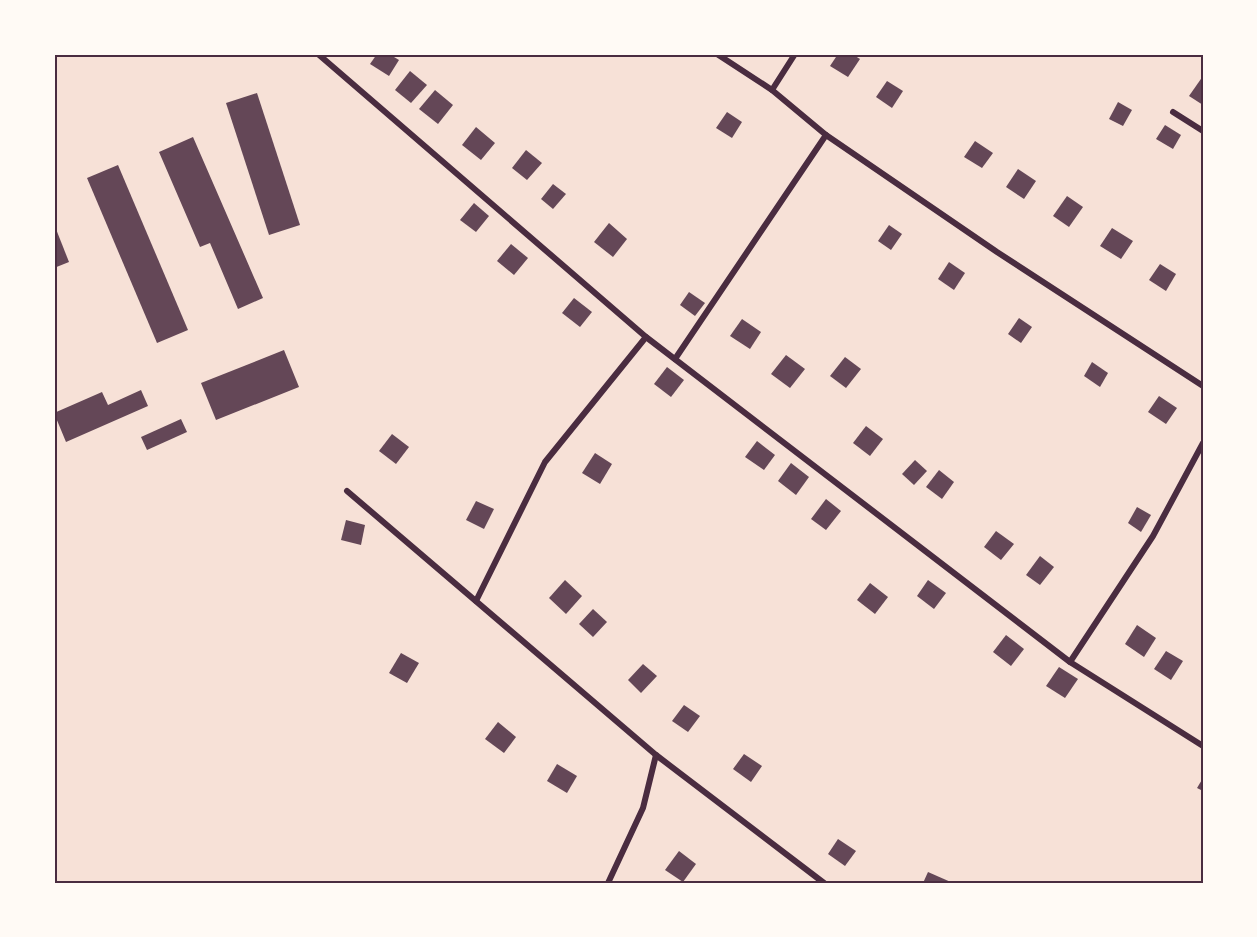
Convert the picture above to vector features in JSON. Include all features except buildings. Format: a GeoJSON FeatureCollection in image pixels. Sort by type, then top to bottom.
{"type":"FeatureCollection","features":[{"type":"Feature","properties":{"kind":"street"},"geometry":{"type":"LineString","coordinates":[[318,54],[646,337],[1070,662],[1203,746]]}},
{"type":"Feature","properties":{"kind":"street"},"geometry":{"type":"LineString","coordinates":[[717,54],[772,90],[826,135],[997,252],[1203,386]]}},
{"type":"Feature","properties":{"kind":"street"},"geometry":{"type":"LineString","coordinates":[[772,90],[795,54]]}},
{"type":"Feature","properties":{"kind":"street"},"geometry":{"type":"LineString","coordinates":[[1173,112],[1203,131]]}},
{"type":"Feature","properties":{"kind":"street"},"geometry":{"type":"LineString","coordinates":[[675,359],[826,135]]}},
{"type":"Feature","properties":{"kind":"street"},"geometry":{"type":"LineString","coordinates":[[476,601],[545,462],[646,337]]}},
{"type":"Feature","properties":{"kind":"street"},"geometry":{"type":"LineString","coordinates":[[1070,662],[1153,536],[1203,443]]}},
{"type":"Feature","properties":{"kind":"street"},"geometry":{"type":"LineString","coordinates":[[347,491],[656,755],[824,883]]}},
{"type":"Feature","properties":{"kind":"street"},"geometry":{"type":"LineString","coordinates":[[609,883],[643,808],[656,755]]}}]}
